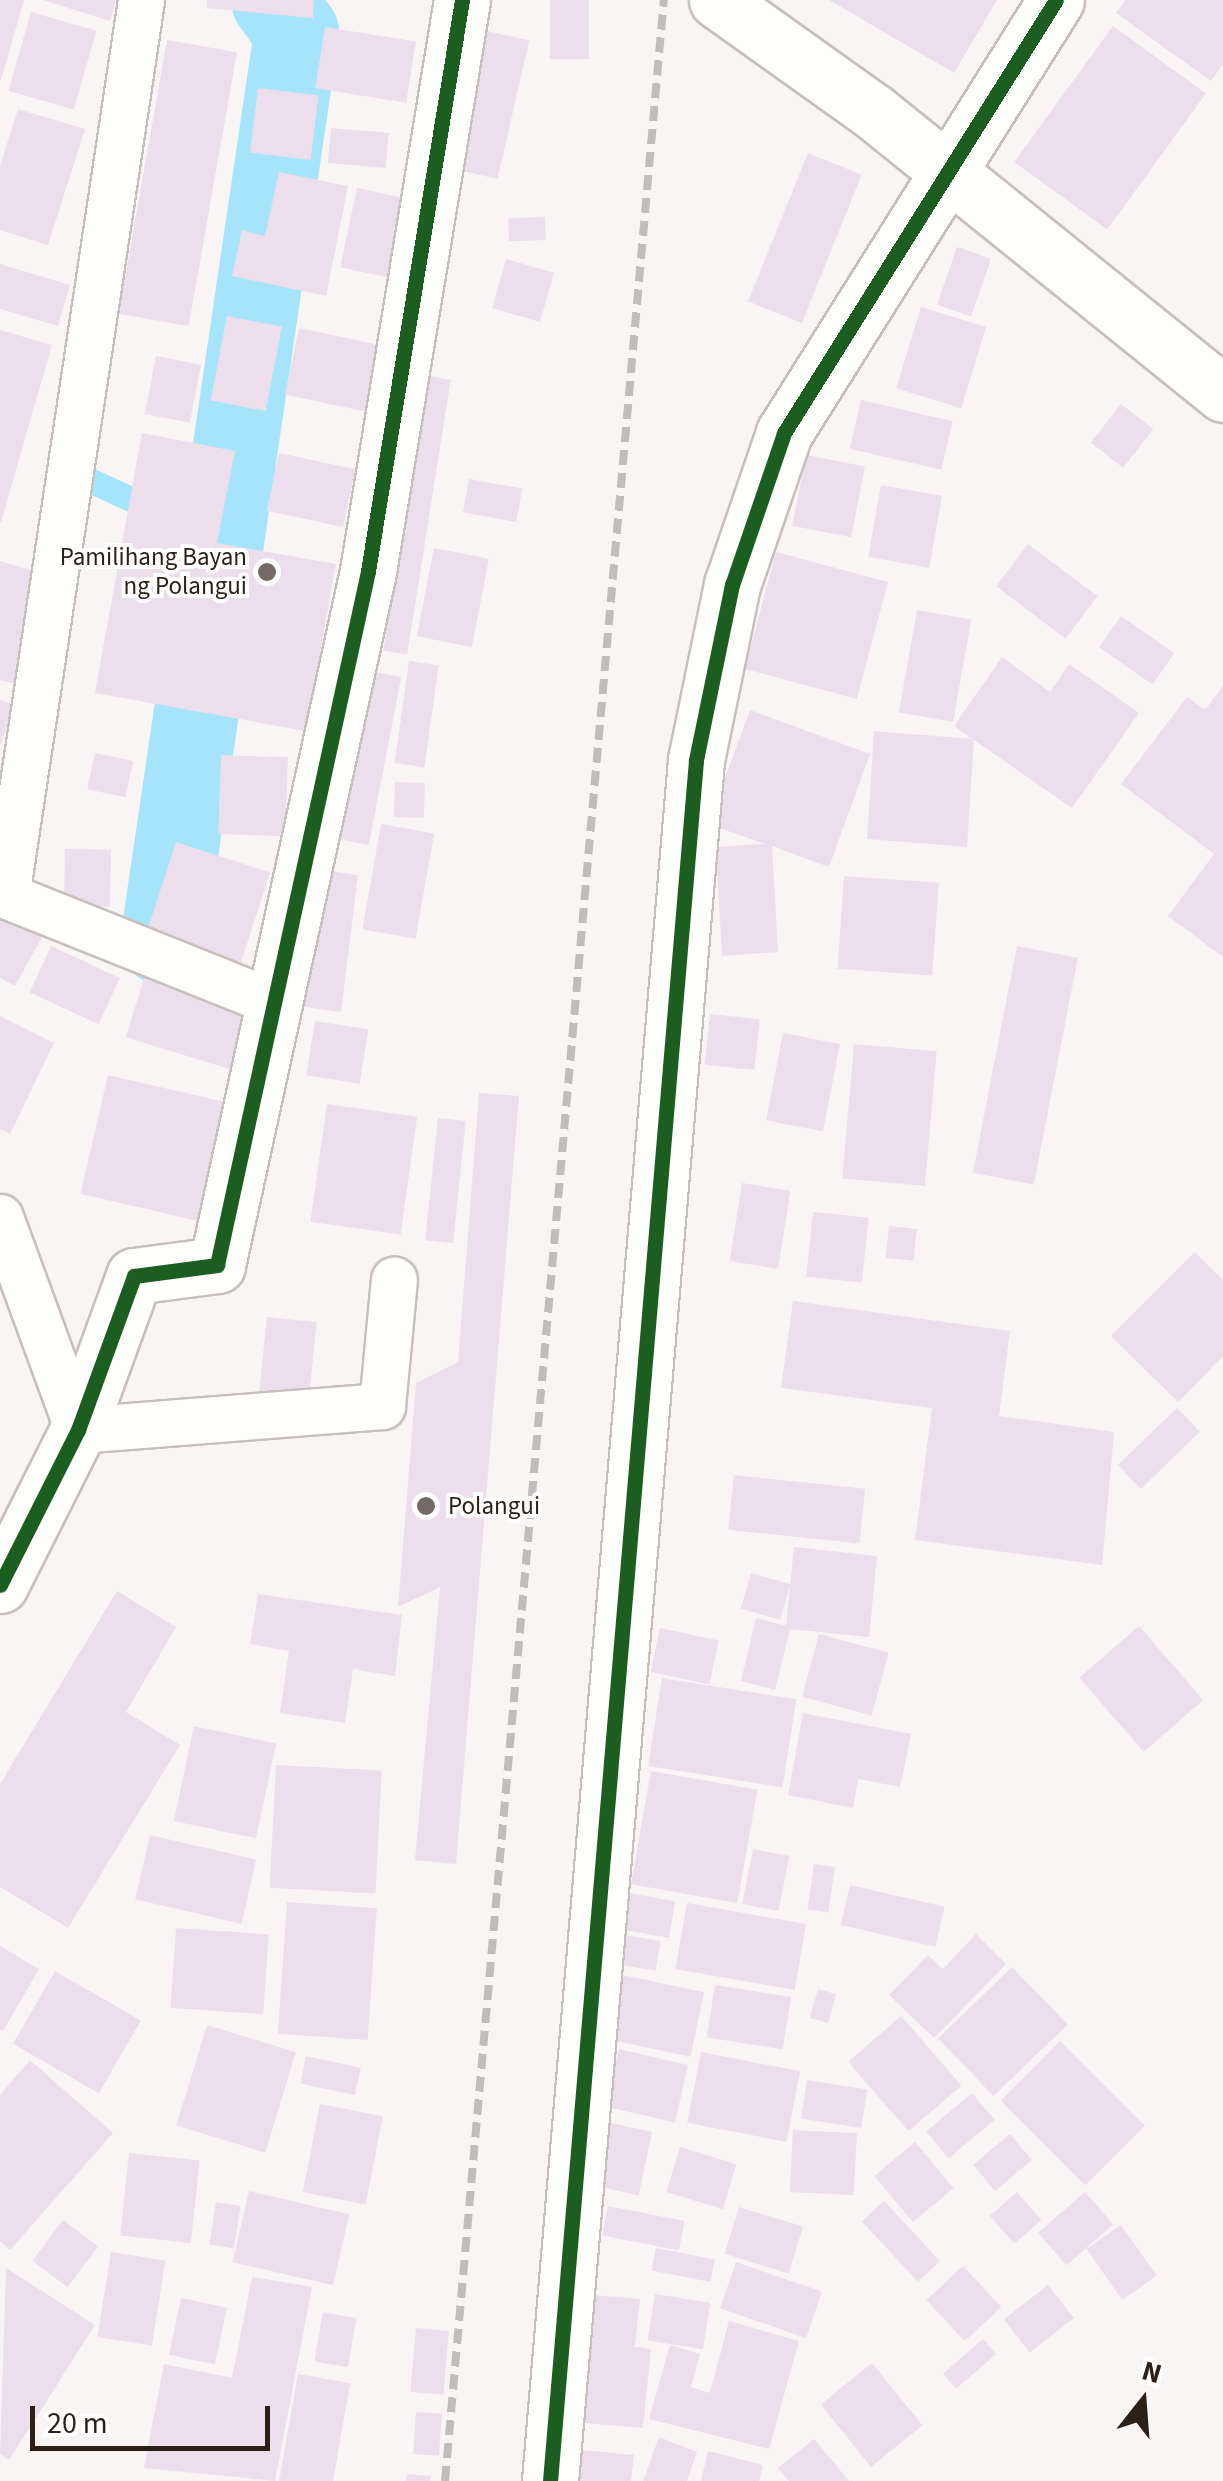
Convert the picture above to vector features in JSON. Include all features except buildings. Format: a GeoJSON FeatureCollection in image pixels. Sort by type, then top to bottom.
{"type":"FeatureCollection","features":[{"type":"Feature","properties":{"kind":"street"},"geometry":{"type":"LineString","coordinates":[[0,1585],[78,1430],[134,1276],[218,1265],[368,571],[462,0]]}},
{"type":"Feature","properties":{"kind":"street"},"geometry":{"type":"LineString","coordinates":[[717,0],[874,112],[946,177],[1223,394]]}},
{"type":"Feature","properties":{"kind":"street"},"geometry":{"type":"LineString","coordinates":[[550,2481],[696,760],[732,585],[784,434],[1056,0]]}},
{"type":"Feature","properties":{"kind":"lane"},"geometry":{"type":"LineString","coordinates":[[140,0],[3,894],[272,1002]]}},
{"type":"Feature","properties":{"kind":"lane"},"geometry":{"type":"LineString","coordinates":[[0,1217],[78,1430],[382,1406],[394,1280]]}},
{"type":"Feature","properties":{"kind":"waterway"},"geometry":{"type":"LineString","coordinates":[[162,942],[296,32],[273,0]]}},
{"type":"Feature","properties":{"kind":"waterway"},"geometry":{"type":"LineString","coordinates":[[70,471],[161,513]]}},
{"type":"Feature","properties":{"kind":"railway"},"geometry":{"type":"LineString","coordinates":[[445,2481],[664,0]]}},
{"type":"Feature","properties":{"kind":"cycle path"},"geometry":{"type":"LineString","coordinates":[[0,1585],[78,1430],[134,1276],[217,1265],[368,571],[462,0]]}},
{"type":"Feature","properties":{"kind":"cycle path"},"geometry":{"type":"LineString","coordinates":[[550,2481],[696,760],[732,585],[784,433],[1056,0]]}},
{"type":"Feature","properties":{"kind":"place","name":"Pamilihang Bayan ng Polangui"},"geometry":{"type":"Point","coordinates":[267,572]}},
{"type":"Feature","properties":{"kind":"place","name":"Polangui"},"geometry":{"type":"Point","coordinates":[426,1506]}}]}
